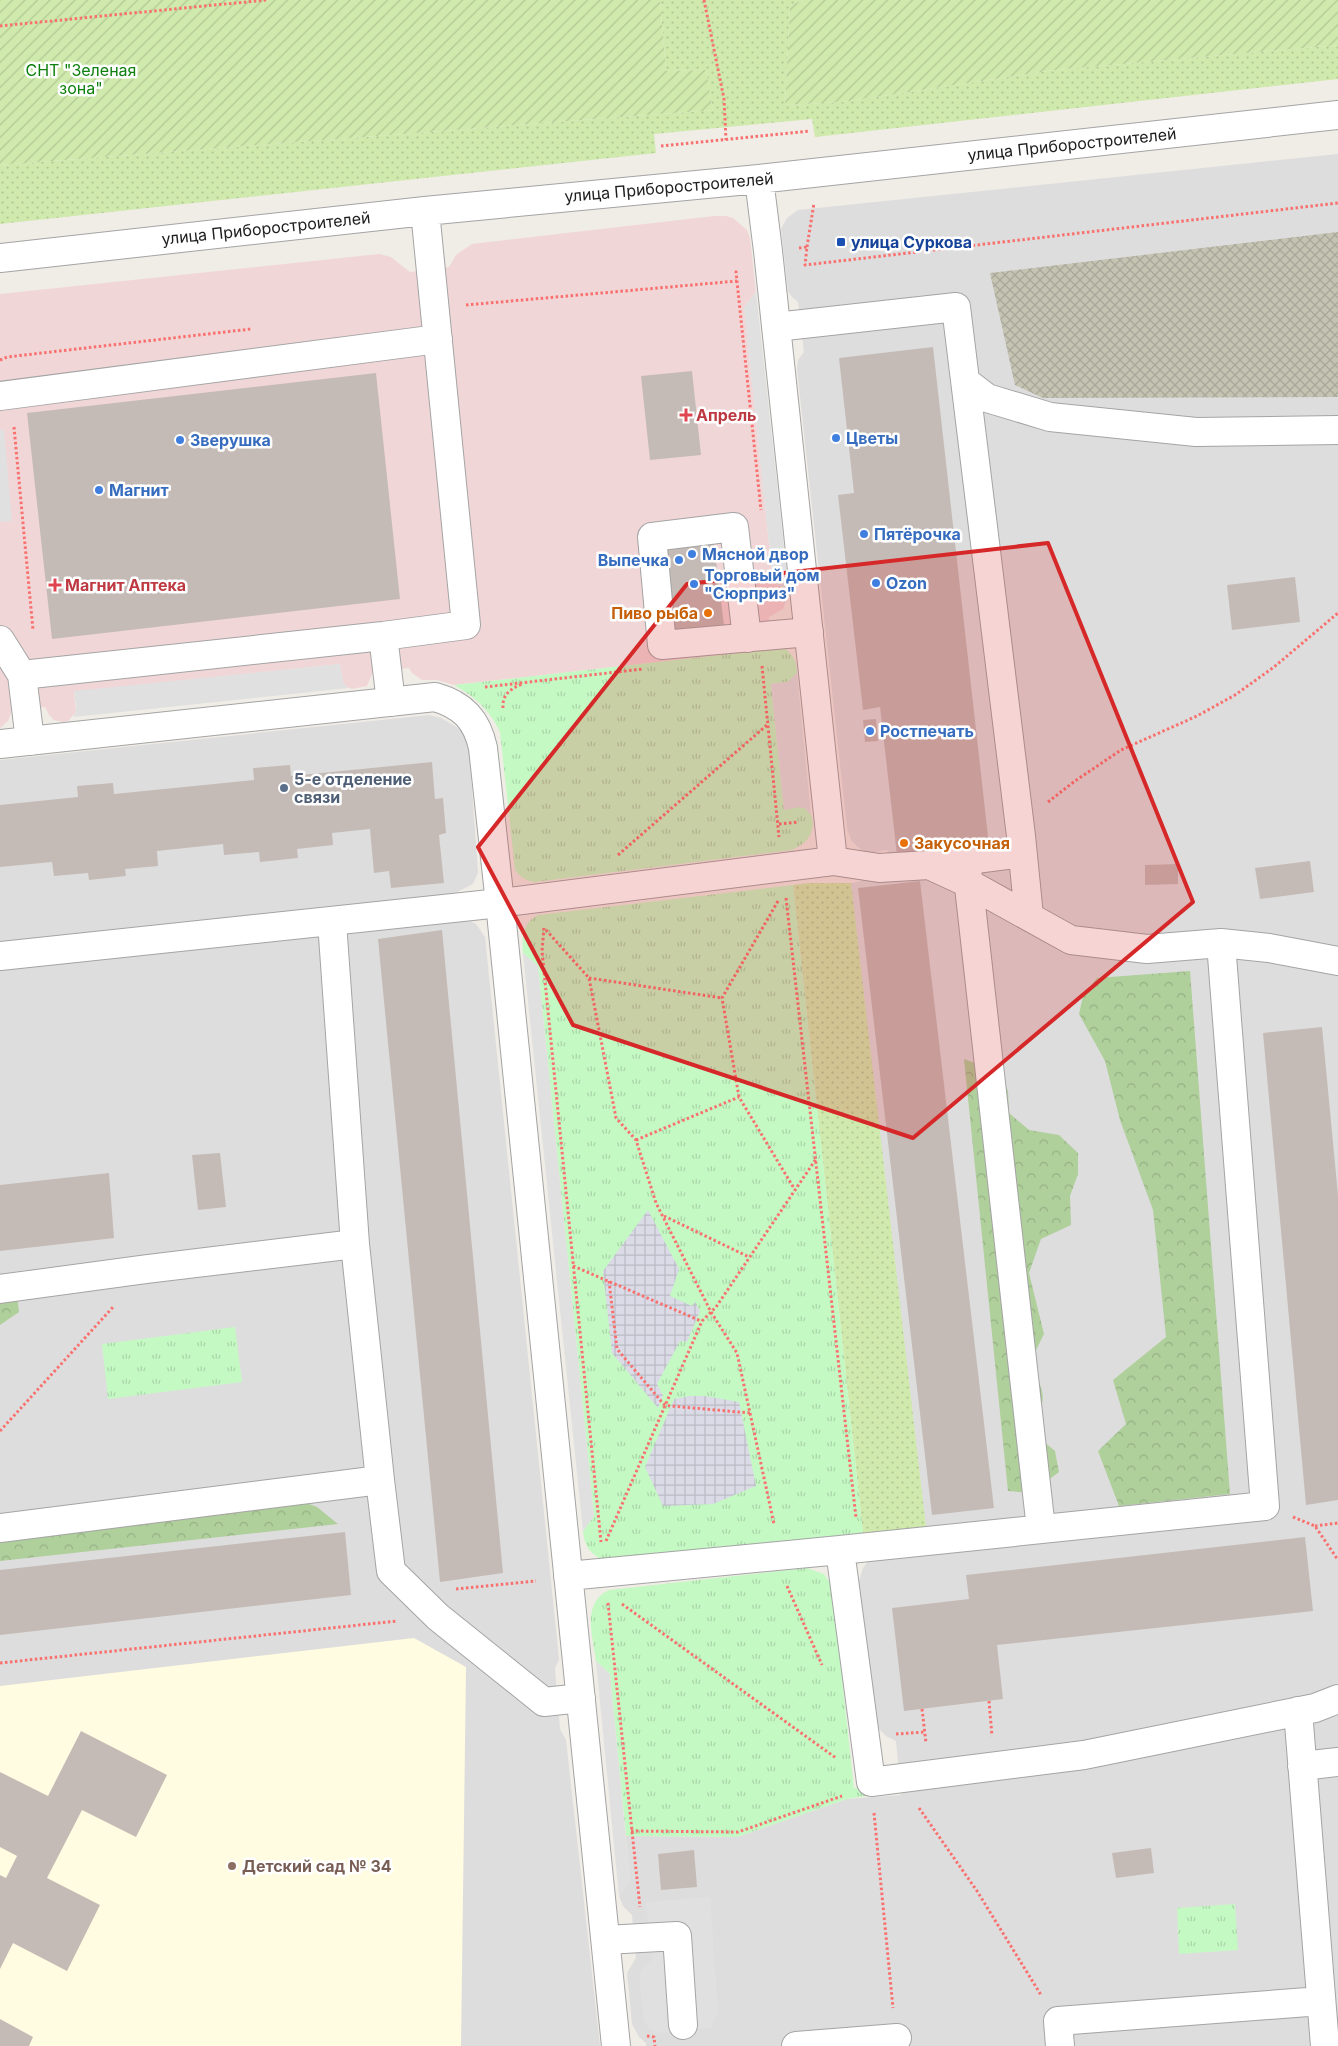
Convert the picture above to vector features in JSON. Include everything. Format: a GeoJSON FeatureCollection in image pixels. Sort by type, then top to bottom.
{"type":"FeatureCollection","features":[{"type":"Feature","properties":{"kind":"street","name":"улица Приборостроителей"},"geometry":{"type":"LineString","coordinates":[[0,258],[424,210],[759,179],[1338,115]]}},
{"type":"Feature","properties":{"kind":"street"},"geometry":{"type":"LineString","coordinates":[[759,179],[810,632],[833,861]]}},
{"type":"Feature","properties":{"kind":"street"},"geometry":{"type":"LineString","coordinates":[[30,674],[383,636],[466,624],[424,210]]}},
{"type":"Feature","properties":{"kind":"street"},"geometry":{"type":"LineString","coordinates":[[776,327],[806,326],[956,307],[1022,844],[1029,916]]}},
{"type":"Feature","properties":{"kind":"street"},"geometry":{"type":"LineString","coordinates":[[5,395],[438,339]]}},
{"type":"Feature","properties":{"kind":"street"},"geometry":{"type":"LineString","coordinates":[[966,382],[986,398],[1050,417],[1196,432],[1338,430]]}},
{"type":"Feature","properties":{"kind":"street"},"geometry":{"type":"LineString","coordinates":[[747,638],[734,527],[652,537],[662,645],[747,638],[810,632]]}},
{"type":"Feature","properties":{"kind":"street"},"geometry":{"type":"LineString","coordinates":[[383,636],[391,702]]}},
{"type":"Feature","properties":{"kind":"street"},"geometry":{"type":"LineString","coordinates":[[0,640],[30,674],[30,741]]}},
{"type":"Feature","properties":{"kind":"street"},"geometry":{"type":"LineString","coordinates":[[0,744],[435,697],[445,700],[468,714],[479,729],[483,748],[500,903],[557,1578],[581,1698],[616,2046]]}},
{"type":"Feature","properties":{"kind":"street"},"geometry":{"type":"LineString","coordinates":[[967,872],[1022,844]]}},
{"type":"Feature","properties":{"kind":"street"},"geometry":{"type":"LineString","coordinates":[[0,956],[332,922],[542,898],[782,880],[833,861],[879,868],[929,865],[967,872],[1029,916],[1071,940],[1147,949],[1221,943],[1269,948],[1338,961]]}},
{"type":"Feature","properties":{"kind":"street"},"geometry":{"type":"LineString","coordinates":[[967,872],[1041,1528]]}},
{"type":"Feature","properties":{"kind":"street"},"geometry":{"type":"LineString","coordinates":[[332,922],[355,1244],[390,1571],[438,1617],[544,1702],[581,1698]]}},
{"type":"Feature","properties":{"kind":"street"},"geometry":{"type":"LineString","coordinates":[[557,1578],[603,1562],[780,1556],[1265,1506],[1221,943]]}},
{"type":"Feature","properties":{"kind":"street"},"geometry":{"type":"LineString","coordinates":[[0,1289],[355,1244]]}},
{"type":"Feature","properties":{"kind":"street"},"geometry":{"type":"LineString","coordinates":[[0,1528],[380,1480]]}},
{"type":"Feature","properties":{"kind":"street"},"geometry":{"type":"LineString","coordinates":[[850,1549],[872,1786],[898,1779],[1084,1755],[1298,1711],[1338,1699]]}},
{"type":"Feature","properties":{"kind":"street"},"geometry":{"type":"LineString","coordinates":[[1298,1711],[1325,2046]]}},
{"type":"Feature","properties":{"kind":"street"},"geometry":{"type":"LineString","coordinates":[[1302,1766],[1338,1762]]}},
{"type":"Feature","properties":{"kind":"street"},"geometry":{"type":"LineString","coordinates":[[606,1940],[677,1936],[683,2025]]}},
{"type":"Feature","properties":{"kind":"street"},"geometry":{"type":"LineString","coordinates":[[1059,2034],[1322,2002]]}},
{"type":"Feature","properties":{"kind":"street"},"geometry":{"type":"LineString","coordinates":[[796,2046],[896,2038]]}},
{"type":"Feature","properties":{"kind":"path"},"geometry":{"type":"LineString","coordinates":[[0,26],[266,0]]}},
{"type":"Feature","properties":{"kind":"path"},"geometry":{"type":"LineString","coordinates":[[704,0],[724,99],[726,140]]}},
{"type":"Feature","properties":{"kind":"path"},"geometry":{"type":"LineString","coordinates":[[661,146],[810,131]]}},
{"type":"Feature","properties":{"kind":"path"},"geometry":{"type":"LineString","coordinates":[[736,281],[736,272],[752,253],[807,247],[805,265],[1338,202]]}},
{"type":"Feature","properties":{"kind":"path"},"geometry":{"type":"LineString","coordinates":[[7,357],[5,395],[30,674]]}},
{"type":"Feature","properties":{"kind":"path"},"geometry":{"type":"LineString","coordinates":[[1022,844],[1049,802],[1075,781],[1121,750],[1197,716],[1234,695],[1274,667],[1338,613]]}},
{"type":"Feature","properties":{"kind":"path"},"geometry":{"type":"LineString","coordinates":[[762,666],[782,880],[788,902],[816,1159],[850,1549]]}},
{"type":"Feature","properties":{"kind":"path"},"geometry":{"type":"LineString","coordinates":[[504,710],[503,700],[507,693],[524,683]]}},
{"type":"Feature","properties":{"kind":"path"},"geometry":{"type":"LineString","coordinates":[[499,708],[505,716]]}},
{"type":"Feature","properties":{"kind":"path"},"geometry":{"type":"LineString","coordinates":[[612,860],[768,724]]}},
{"type":"Feature","properties":{"kind":"path"},"geometry":{"type":"LineString","coordinates":[[782,880],[722,998],[739,1096],[795,1190]]}},
{"type":"Feature","properties":{"kind":"path"},"geometry":{"type":"LineString","coordinates":[[542,898],[544,927],[542,951],[603,1562],[643,1938]]}},
{"type":"Feature","properties":{"kind":"path"},"geometry":{"type":"LineString","coordinates":[[544,927],[589,978],[616,1118],[636,1140],[656,1204],[711,1312],[737,1353],[780,1556],[782,1576],[824,1672]]}},
{"type":"Feature","properties":{"kind":"path"},"geometry":{"type":"LineString","coordinates":[[589,978],[722,998]]}},
{"type":"Feature","properties":{"kind":"path"},"geometry":{"type":"LineString","coordinates":[[636,1140],[739,1096]]}},
{"type":"Feature","properties":{"kind":"path"},"geometry":{"type":"LineString","coordinates":[[603,1562],[665,1405],[702,1321],[711,1312],[816,1159]]}},
{"type":"Feature","properties":{"kind":"path"},"geometry":{"type":"LineString","coordinates":[[663,1216],[749,1257]]}},
{"type":"Feature","properties":{"kind":"path"},"geometry":{"type":"LineString","coordinates":[[573,1266],[702,1321]]}},
{"type":"Feature","properties":{"kind":"path"},"geometry":{"type":"LineString","coordinates":[[0,1431],[147,1269]]}},
{"type":"Feature","properties":{"kind":"path"},"geometry":{"type":"LineString","coordinates":[[609,1281],[617,1348],[665,1405],[750,1413]]}},
{"type":"Feature","properties":{"kind":"path"},"geometry":{"type":"LineString","coordinates":[[1265,1506],[1315,1526],[1338,1523]]}},
{"type":"Feature","properties":{"kind":"path"},"geometry":{"type":"LineString","coordinates":[[1315,1526],[1338,1560]]}},
{"type":"Feature","properties":{"kind":"path"},"geometry":{"type":"LineString","coordinates":[[413,1594],[557,1578]]}},
{"type":"Feature","properties":{"kind":"path"},"geometry":{"type":"LineString","coordinates":[[618,1601],[843,1762]]}},
{"type":"Feature","properties":{"kind":"path"},"geometry":{"type":"LineString","coordinates":[[0,1663],[438,1617]]}},
{"type":"Feature","properties":{"kind":"path"},"geometry":{"type":"LineString","coordinates":[[989,1701],[991,1727]]}},
{"type":"Feature","properties":{"kind":"path"},"geometry":{"type":"LineString","coordinates":[[894,1734],[925,1732],[922,1709]]}},
{"type":"Feature","properties":{"kind":"path"},"geometry":{"type":"LineString","coordinates":[[898,1779],[976,1891],[1059,2034]]}},
{"type":"Feature","properties":{"kind":"path"},"geometry":{"type":"LineString","coordinates":[[632,1831],[738,1832],[872,1786],[896,2038]]}},
{"type":"Feature","properties":{"kind":"path"},"geometry":{"type":"LineString","coordinates":[[644,2034],[648,2037],[654,2037]]}},
{"type":"Feature","properties":{"kind":"highlighted area"},"geometry":{"type":"Polygon","coordinates":[[[1048,543],[1193,902],[913,1138],[573,1025],[478,847],[687,584],[1048,543]]]}},
{"type":"Feature","properties":{"kind":"shaded area"},"geometry":{"type":"Polygon","coordinates":[[[1338,154],[1338,2046],[646,2046],[646,2043],[639,2037],[632,2024],[627,1973],[636,1958],[632,1915],[623,1906],[619,1896],[630,1880],[626,1836],[737,1837],[847,1799],[901,1795],[896,1741],[886,1736],[874,1720],[859,1581],[863,1568],[867,1563],[793,885],[851,883],[891,875],[887,850],[870,853],[862,851],[851,840],[847,829],[797,369],[798,360],[804,352],[798,302],[788,291],[781,229],[787,218],[798,210],[1338,154]]]}},
{"type":"Feature","properties":{"kind":"shaded area"},"geometry":{"type":"Polygon","coordinates":[[[714,216],[733,218],[747,230],[750,238],[756,292],[744,307],[773,582],[789,592],[783,609],[769,617],[772,649],[454,685],[437,680],[422,680],[412,673],[409,668],[373,672],[367,686],[352,689],[345,686],[343,682],[340,664],[74,692],[76,712],[68,721],[54,720],[45,707],[12,711],[8,721],[0,728],[0,294],[379,254],[391,257],[410,272],[449,267],[456,255],[472,244],[714,216]]]}},
{"type":"Feature","properties":{"kind":"shaded area"},"geometry":{"type":"Polygon","coordinates":[[[1338,232],[1338,397],[1043,398],[1015,385],[990,273],[1338,232]]]}},
{"type":"Feature","properties":{"kind":"shaded area"},"geometry":{"type":"Polygon","coordinates":[[[756,292],[789,592],[773,582],[744,307],[756,292]]]}},
{"type":"Feature","properties":{"kind":"shaded area"},"geometry":{"type":"Polygon","coordinates":[[[0,430],[4,430],[12,521],[0,522],[0,430]]]}},
{"type":"Feature","properties":{"kind":"shaded area"},"geometry":{"type":"Polygon","coordinates":[[[340,664],[343,682],[348,688],[73,717],[76,712],[74,691],[340,664]]]}},
{"type":"Feature","properties":{"kind":"shaded area"},"geometry":{"type":"Polygon","coordinates":[[[797,673],[811,815],[806,809],[800,807],[784,810],[771,684],[788,682],[797,673]]]}},
{"type":"Feature","properties":{"kind":"shaded area"},"geometry":{"type":"Polygon","coordinates":[[[429,715],[441,718],[460,729],[466,736],[469,747],[478,873],[473,884],[457,892],[460,919],[476,924],[485,937],[559,1659],[555,1669],[560,1729],[566,1740],[600,2046],[0,2046],[0,760],[429,715]]]}},
{"type":"Feature","properties":{"kind":"shaded area"},"geometry":{"type":"Polygon","coordinates":[[[523,953],[538,966],[594,1516],[583,1531],[523,953]]]}},
{"type":"Feature","properties":{"kind":"shaded area"},"geometry":{"type":"Polygon","coordinates":[[[648,1210],[679,1269],[670,1296],[692,1306],[695,1302],[700,1311],[687,1342],[680,1341],[657,1384],[663,1395],[658,1408],[612,1353],[603,1271],[648,1210]]]}},
{"type":"Feature","properties":{"kind":"shaded area"},"geometry":{"type":"Polygon","coordinates":[[[689,1396],[705,1396],[739,1402],[756,1486],[713,1504],[663,1506],[645,1467],[674,1399],[689,1396]]]}},
{"type":"Feature","properties":{"kind":"shaded area","name":"Детский сад № 34"},"geometry":{"type":"Polygon","coordinates":[[[414,1638],[466,1667],[461,2046],[0,2046],[0,1686],[414,1638]]]}},
{"type":"Feature","properties":{"kind":"shaded area"},"geometry":{"type":"Polygon","coordinates":[[[596,1661],[610,1674],[630,1880],[619,1896],[596,1661]]]}},
{"type":"Feature","properties":{"kind":"shaded area"},"geometry":{"type":"Polygon","coordinates":[[[710,1897],[718,2013],[711,2028],[659,2033],[649,2029],[644,2020],[639,1975],[644,1966],[652,1961],[646,1902],[710,1897]]]}},
{"type":"Feature","properties":{"kind":"green space","name":"СНТ \"Зеленая зона\""},"geometry":{"type":"Polygon","coordinates":[[[0,0],[660,0],[666,71],[706,70],[713,110],[0,165],[0,0]]]}},
{"type":"Feature","properties":{"kind":"green space"},"geometry":{"type":"Polygon","coordinates":[[[660,0],[803,0],[790,5],[785,105],[842,102],[1055,70],[1338,45],[1338,79],[815,137],[812,119],[654,134],[656,153],[0,224],[0,165],[713,110],[706,70],[666,71],[660,0]]]}},
{"type":"Feature","properties":{"kind":"green space"},"geometry":{"type":"Polygon","coordinates":[[[803,0],[1338,0],[1338,45],[1055,70],[842,102],[785,105],[790,5],[803,0]]]}},
{"type":"Feature","properties":{"kind":"green space"},"geometry":{"type":"Polygon","coordinates":[[[772,649],[786,649],[796,663],[797,673],[788,682],[771,684],[784,809],[805,808],[809,811],[813,821],[809,837],[804,842],[792,850],[535,882],[521,877],[515,870],[500,732],[492,717],[481,705],[469,694],[454,685],[772,649]]]}},
{"type":"Feature","properties":{"kind":"green space"},"geometry":{"type":"Polygon","coordinates":[[[851,883],[926,1527],[863,1533],[793,885],[851,883]]]}},
{"type":"Feature","properties":{"kind":"green space"},"geometry":{"type":"Polygon","coordinates":[[[793,885],[863,1533],[604,1560],[591,1552],[586,1545],[583,1531],[594,1516],[538,966],[523,953],[524,931],[529,922],[538,915],[793,885]]]}},
{"type":"Feature","properties":{"kind":"green space"},"geometry":{"type":"Polygon","coordinates":[[[1190,971],[1230,1494],[1119,1506],[1098,1451],[1126,1424],[1113,1380],[1166,1337],[1153,1210],[1120,1120],[1105,1061],[1079,1014],[1083,996],[1097,978],[1190,971]]]}},
{"type":"Feature","properties":{"kind":"green space"},"geometry":{"type":"Polygon","coordinates":[[[964,1059],[998,1071],[1008,1091],[1009,1113],[1029,1130],[1059,1135],[1078,1153],[1078,1174],[1070,1196],[1071,1225],[1041,1239],[1029,1273],[1044,1334],[1029,1364],[1039,1383],[1043,1398],[1040,1412],[1031,1431],[1055,1451],[1059,1472],[1031,1493],[1008,1491],[964,1059]]]}},
{"type":"Feature","properties":{"kind":"green space"},"geometry":{"type":"Polygon","coordinates":[[[0,1294],[17,1294],[19,1312],[0,1325],[0,1294]]]}},
{"type":"Feature","properties":{"kind":"green space"},"geometry":{"type":"Polygon","coordinates":[[[235,1327],[242,1382],[108,1399],[102,1344],[235,1327]]]}},
{"type":"Feature","properties":{"kind":"green space"},"geometry":{"type":"Polygon","coordinates":[[[296,1499],[317,1507],[338,1524],[0,1561],[0,1536],[296,1499]]]}},
{"type":"Feature","properties":{"kind":"green space"},"geometry":{"type":"Polygon","coordinates":[[[807,1568],[824,1574],[832,1586],[854,1788],[865,1788],[866,1796],[847,1799],[737,1837],[626,1836],[610,1674],[596,1661],[591,1631],[592,1612],[595,1603],[600,1596],[609,1590],[807,1568]]]}},
{"type":"Feature","properties":{"kind":"green space"},"geometry":{"type":"Polygon","coordinates":[[[1235,1904],[1238,1950],[1179,1954],[1177,1908],[1235,1904]]]}},
{"type":"Feature","properties":{"kind":"building"},"geometry":{"type":"Polygon","coordinates":[[[933,347],[989,845],[897,855],[880,707],[863,710],[838,495],[854,493],[839,358],[933,347]]]}},
{"type":"Feature","properties":{"kind":"building"},"geometry":{"type":"Polygon","coordinates":[[[692,371],[701,455],[650,460],[641,376],[692,371]]]}},
{"type":"Feature","properties":{"kind":"building"},"geometry":{"type":"Polygon","coordinates":[[[376,373],[400,599],[52,639],[27,413],[376,373]]]}},
{"type":"Feature","properties":{"kind":"building","name":"Торговый дом \"Сюрприз\""},"geometry":{"type":"Polygon","coordinates":[[[713,537],[724,625],[675,631],[665,543],[713,537]]]}},
{"type":"Feature","properties":{"kind":"building"},"geometry":{"type":"Polygon","coordinates":[[[1295,577],[1300,622],[1232,630],[1227,585],[1295,577]]]}},
{"type":"Feature","properties":{"kind":"building","name":"Ростпечать"},"geometry":{"type":"Polygon","coordinates":[[[876,719],[878,741],[865,742],[863,720],[876,719]]]}},
{"type":"Feature","properties":{"kind":"building"},"geometry":{"type":"Polygon","coordinates":[[[432,762],[435,799],[443,798],[446,833],[439,835],[444,883],[391,888],[389,871],[374,873],[370,829],[332,833],[333,845],[297,849],[298,858],[260,862],[259,852],[224,855],[223,844],[157,851],[158,866],[125,869],[126,876],[89,880],[88,873],[54,876],[52,862],[0,867],[0,805],[78,797],[77,786],[113,783],[114,794],[254,780],[253,768],[290,765],[291,776],[432,762]]]}},
{"type":"Feature","properties":{"kind":"building"},"geometry":{"type":"Polygon","coordinates":[[[1310,861],[1314,892],[1260,899],[1255,868],[1310,861]]]}},
{"type":"Feature","properties":{"kind":"building"},"geometry":{"type":"Polygon","coordinates":[[[1178,864],[1178,884],[1145,885],[1145,865],[1178,864]]]}},
{"type":"Feature","properties":{"kind":"building"},"geometry":{"type":"Polygon","coordinates":[[[920,881],[994,1508],[932,1515],[858,888],[920,881]]]}},
{"type":"Feature","properties":{"kind":"building"},"geometry":{"type":"Polygon","coordinates":[[[442,930],[503,1573],[440,1582],[378,939],[442,930]]]}},
{"type":"Feature","properties":{"kind":"building"},"geometry":{"type":"Polygon","coordinates":[[[1322,1027],[1338,1195],[1338,1500],[1306,1505],[1263,1033],[1322,1027]]]}},
{"type":"Feature","properties":{"kind":"building"},"geometry":{"type":"Polygon","coordinates":[[[220,1153],[226,1207],[198,1210],[192,1155],[220,1153]]]}},
{"type":"Feature","properties":{"kind":"building"},"geometry":{"type":"Polygon","coordinates":[[[109,1173],[114,1238],[0,1251],[0,1185],[109,1173]]]}},
{"type":"Feature","properties":{"kind":"building"},"geometry":{"type":"Polygon","coordinates":[[[345,1532],[351,1595],[0,1635],[0,1570],[345,1532]]]}},
{"type":"Feature","properties":{"kind":"building"},"geometry":{"type":"Polygon","coordinates":[[[1305,1537],[1313,1611],[997,1645],[1003,1699],[904,1711],[892,1608],[969,1599],[966,1575],[1305,1537]]]}},
{"type":"Feature","properties":{"kind":"building"},"geometry":{"type":"Polygon","coordinates":[[[81,1731],[167,1775],[136,1837],[82,1810],[47,1878],[100,1905],[67,1971],[13,1943],[0,1969],[0,1875],[6,1878],[17,1856],[0,1847],[0,1772],[48,1796],[81,1731]]]}},
{"type":"Feature","properties":{"kind":"building"},"geometry":{"type":"Polygon","coordinates":[[[1151,1848],[1154,1873],[1116,1878],[1112,1853],[1151,1848]]]}},
{"type":"Feature","properties":{"kind":"building"},"geometry":{"type":"Polygon","coordinates":[[[694,1850],[697,1887],[661,1890],[658,1854],[694,1850]]]}},
{"type":"Feature","properties":{"kind":"building"},"geometry":{"type":"Polygon","coordinates":[[[0,2019],[33,2037],[29,2046],[0,2046],[0,2019]]]}},
{"type":"Feature","properties":{"kind":"place","name":"улица Суркова"},"geometry":{"type":"Point","coordinates":[841,242]}},
{"type":"Feature","properties":{"kind":"place","name":"Апрель"},"geometry":{"type":"Point","coordinates":[686,415]}},
{"type":"Feature","properties":{"kind":"place","name":"Цветы"},"geometry":{"type":"Point","coordinates":[836,438]}},
{"type":"Feature","properties":{"kind":"place","name":"Зверушка"},"geometry":{"type":"Point","coordinates":[180,440]}},
{"type":"Feature","properties":{"kind":"place","name":"Магнит"},"geometry":{"type":"Point","coordinates":[99,490]}},
{"type":"Feature","properties":{"kind":"place","name":"Пятёрочка"},"geometry":{"type":"Point","coordinates":[864,534]}},
{"type":"Feature","properties":{"kind":"place","name":"Мясной двор"},"geometry":{"type":"Point","coordinates":[692,554]}},
{"type":"Feature","properties":{"kind":"place","name":"Выпечка"},"geometry":{"type":"Point","coordinates":[679,560]}},
{"type":"Feature","properties":{"kind":"place","name":"Ozon"},"geometry":{"type":"Point","coordinates":[876,583]}},
{"type":"Feature","properties":{"kind":"place","name":"Торговый дом \"Сюрприз\""},"geometry":{"type":"Point","coordinates":[694,584]}},
{"type":"Feature","properties":{"kind":"place","name":"Магнит Аптека"},"geometry":{"type":"Point","coordinates":[55,585]}},
{"type":"Feature","properties":{"kind":"place","name":"Пиво рыба"},"geometry":{"type":"Point","coordinates":[708,613]}},
{"type":"Feature","properties":{"kind":"place","name":"Ростпечать"},"geometry":{"type":"Point","coordinates":[870,731]}},
{"type":"Feature","properties":{"kind":"place","name":"5-е отделение связи"},"geometry":{"type":"Point","coordinates":[284,788]}},
{"type":"Feature","properties":{"kind":"place","name":"Закусочная"},"geometry":{"type":"Point","coordinates":[904,843]}},
{"type":"Feature","properties":{"kind":"place","name":"Детский сад № 34"},"geometry":{"type":"Point","coordinates":[232,1866]}}]}
